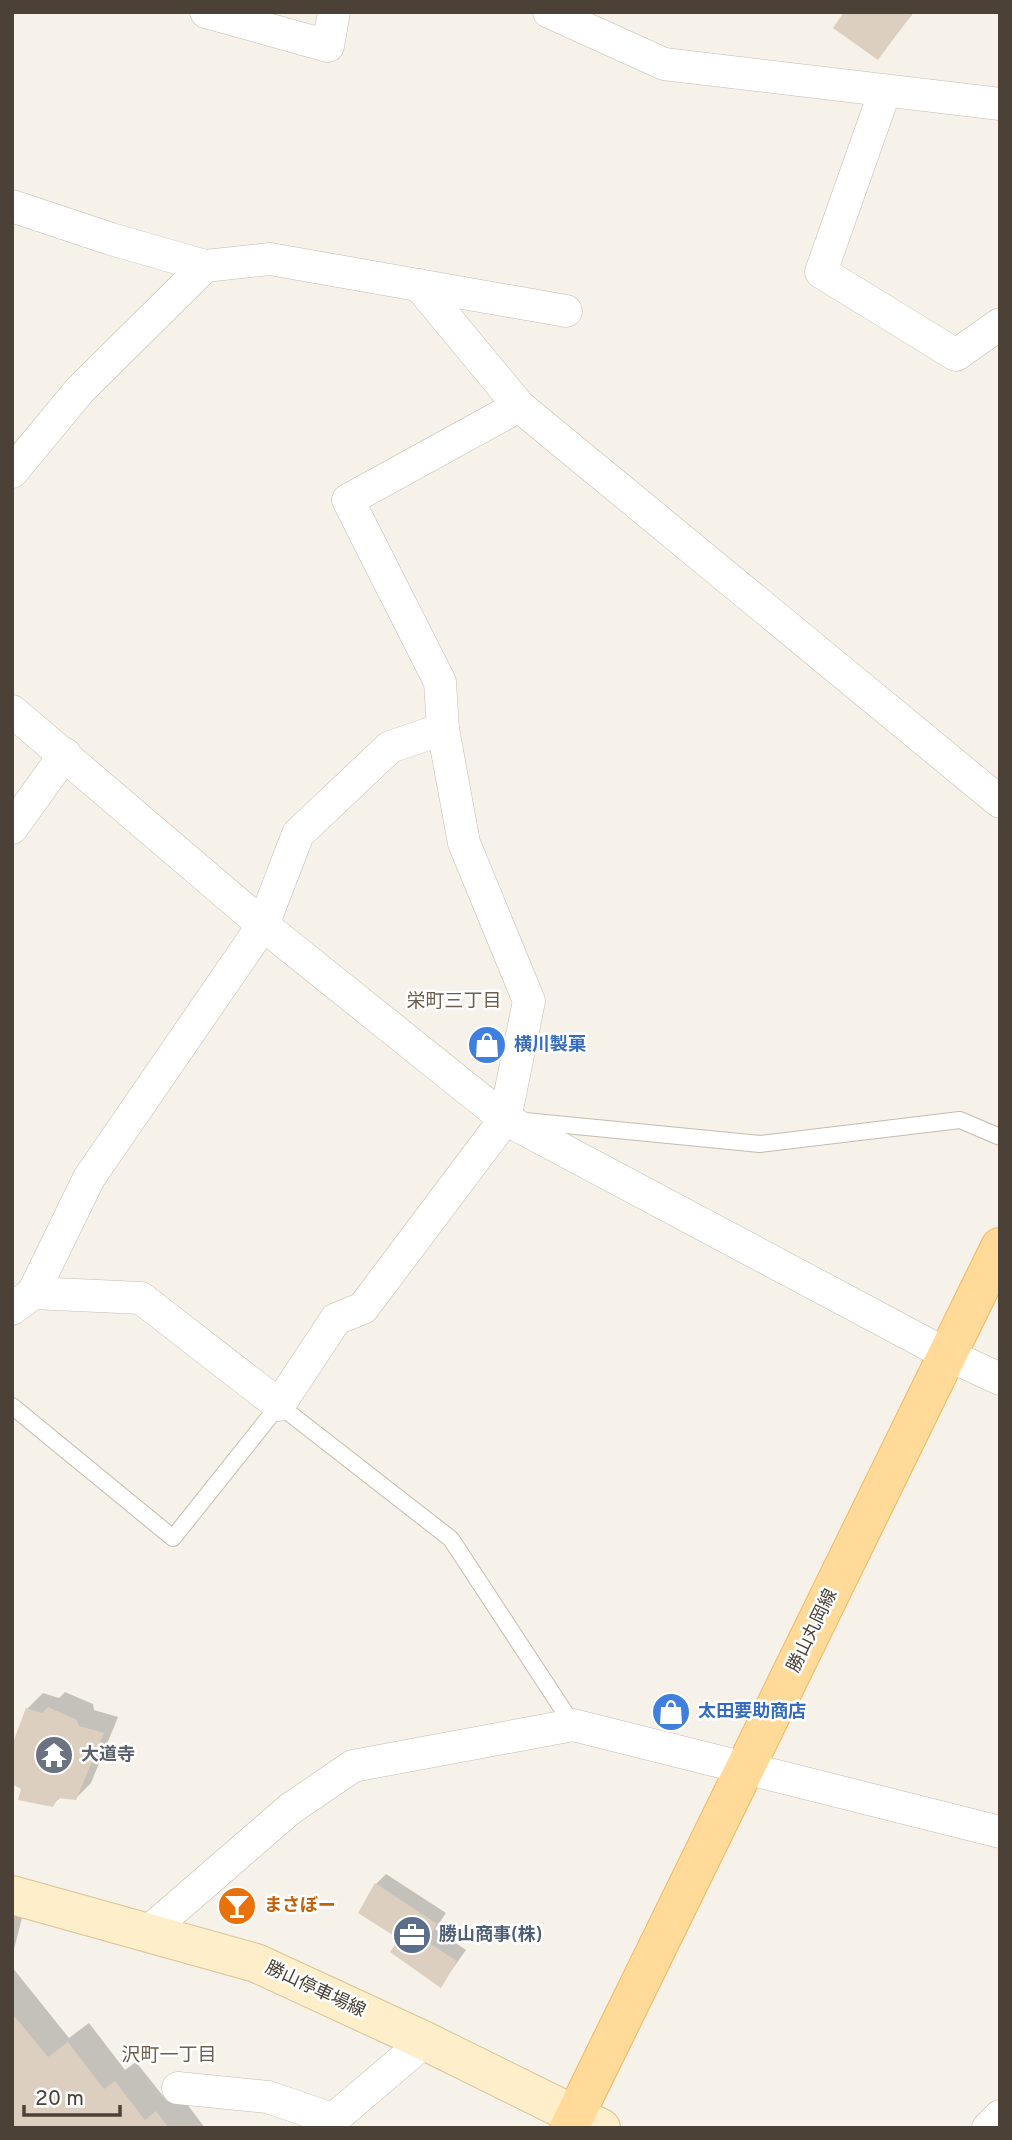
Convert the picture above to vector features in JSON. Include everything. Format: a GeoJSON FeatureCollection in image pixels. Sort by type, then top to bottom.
{"type":"FeatureCollection","features":[{"type":"Feature","properties":{"kind":"main road","name":"勝山丸岡線"},"geometry":{"type":"LineString","coordinates":[[582,2123],[745,1771],[1000,1247]]}},
{"type":"Feature","properties":{"kind":"main road","name":"勝山停車場線"},"geometry":{"type":"LineString","coordinates":[[12,1895],[256,1963],[425,2041],[582,2123]]}},
{"type":"Feature","properties":{"kind":"street"},"geometry":{"type":"LineString","coordinates":[[206,12],[328,46],[334,12]]}},
{"type":"Feature","properties":{"kind":"street"},"geometry":{"type":"LineString","coordinates":[[549,12],[664,64],[1000,104]]}},
{"type":"Feature","properties":{"kind":"street"},"geometry":{"type":"LineString","coordinates":[[885,91],[821,272],[956,355],[1000,324]]}},
{"type":"Feature","properties":{"kind":"street"},"geometry":{"type":"LineString","coordinates":[[12,206],[111,239],[205,266],[270,259],[566,311]]}},
{"type":"Feature","properties":{"kind":"street"},"geometry":{"type":"LineString","coordinates":[[12,472],[79,391],[205,266]]}},
{"type":"Feature","properties":{"kind":"street"},"geometry":{"type":"LineString","coordinates":[[419,285],[519,406],[1000,802]]}},
{"type":"Feature","properties":{"kind":"street"},"geometry":{"type":"LineString","coordinates":[[443,729],[390,747],[298,834],[263,925],[89,1178],[23,1301],[141,1298],[279,1405],[336,1319],[363,1308],[505,1119],[528,1001],[464,843],[443,729],[440,682],[348,500],[519,406]]}},
{"type":"Feature","properties":{"kind":"street"},"geometry":{"type":"LineString","coordinates":[[12,710],[263,925],[505,1119],[948,1355],[1000,1379]]}},
{"type":"Feature","properties":{"kind":"street"},"geometry":{"type":"LineString","coordinates":[[12,828],[65,754]]}},
{"type":"Feature","properties":{"kind":"street"},"geometry":{"type":"LineString","coordinates":[[148,1932],[290,1809],[353,1766],[573,1725],[745,1771],[1000,1832]]}},
{"type":"Feature","properties":{"kind":"street"},"geometry":{"type":"LineString","coordinates":[[177,2088],[268,2097],[327,2123],[425,2041]]}},
{"type":"Feature","properties":{"kind":"street"},"geometry":{"type":"LineString","coordinates":[[988,2128],[1000,2116]]}},
{"type":"Feature","properties":{"kind":"lane"},"geometry":{"type":"LineString","coordinates":[[505,1119],[760,1144],[960,1120],[1000,1137]]}},
{"type":"Feature","properties":{"kind":"lane"},"geometry":{"type":"LineString","coordinates":[[12,1406],[173,1538],[279,1405],[451,1539],[573,1725]]}},
{"type":"Feature","properties":{"kind":"building"},"geometry":{"type":"Polygon","coordinates":[[[844,12],[913,12],[878,60],[833,28],[844,12]]]}},
{"type":"Feature","properties":{"kind":"building"},"geometry":{"type":"Polygon","coordinates":[[[48,1707],[77,1720],[79,1726],[104,1733],[76,1800],[58,1798],[53,1807],[18,1800],[21,1789],[12,1784],[12,1745],[26,1708],[42,1713],[48,1707]]]}},
{"type":"Feature","properties":{"kind":"building"},"geometry":{"type":"Polygon","coordinates":[[[375,1883],[437,1924],[426,1941],[457,1961],[441,1988],[390,1952],[399,1939],[358,1913],[375,1883]]]}},
{"type":"Feature","properties":{"kind":"building"},"geometry":{"type":"Polygon","coordinates":[[[12,2013],[48,2057],[68,2042],[104,2089],[115,2081],[145,2120],[156,2111],[169,2128],[12,2128],[12,2013]]]}},
{"type":"Feature","properties":{"kind":"place","name":"横川製菓"},"geometry":{"type":"Point","coordinates":[487,1045]}},
{"type":"Feature","properties":{"kind":"place","name":"太田要助商店"},"geometry":{"type":"Point","coordinates":[671,1712]}},
{"type":"Feature","properties":{"kind":"place","name":"大道寺"},"geometry":{"type":"Point","coordinates":[54,1755]}},
{"type":"Feature","properties":{"kind":"place","name":"まさぼー"},"geometry":{"type":"Point","coordinates":[237,1906]}},
{"type":"Feature","properties":{"kind":"place","name":"勝山商事(株)"},"geometry":{"type":"Point","coordinates":[412,1935]}},
{"type":"Feature","properties":{"kind":"district","name":"栄町三丁目"},"geometry":{"type":"Point","coordinates":[454,1002]}},
{"type":"Feature","properties":{"kind":"district","name":"沢町一丁目"},"geometry":{"type":"Point","coordinates":[169,2056]}}]}
